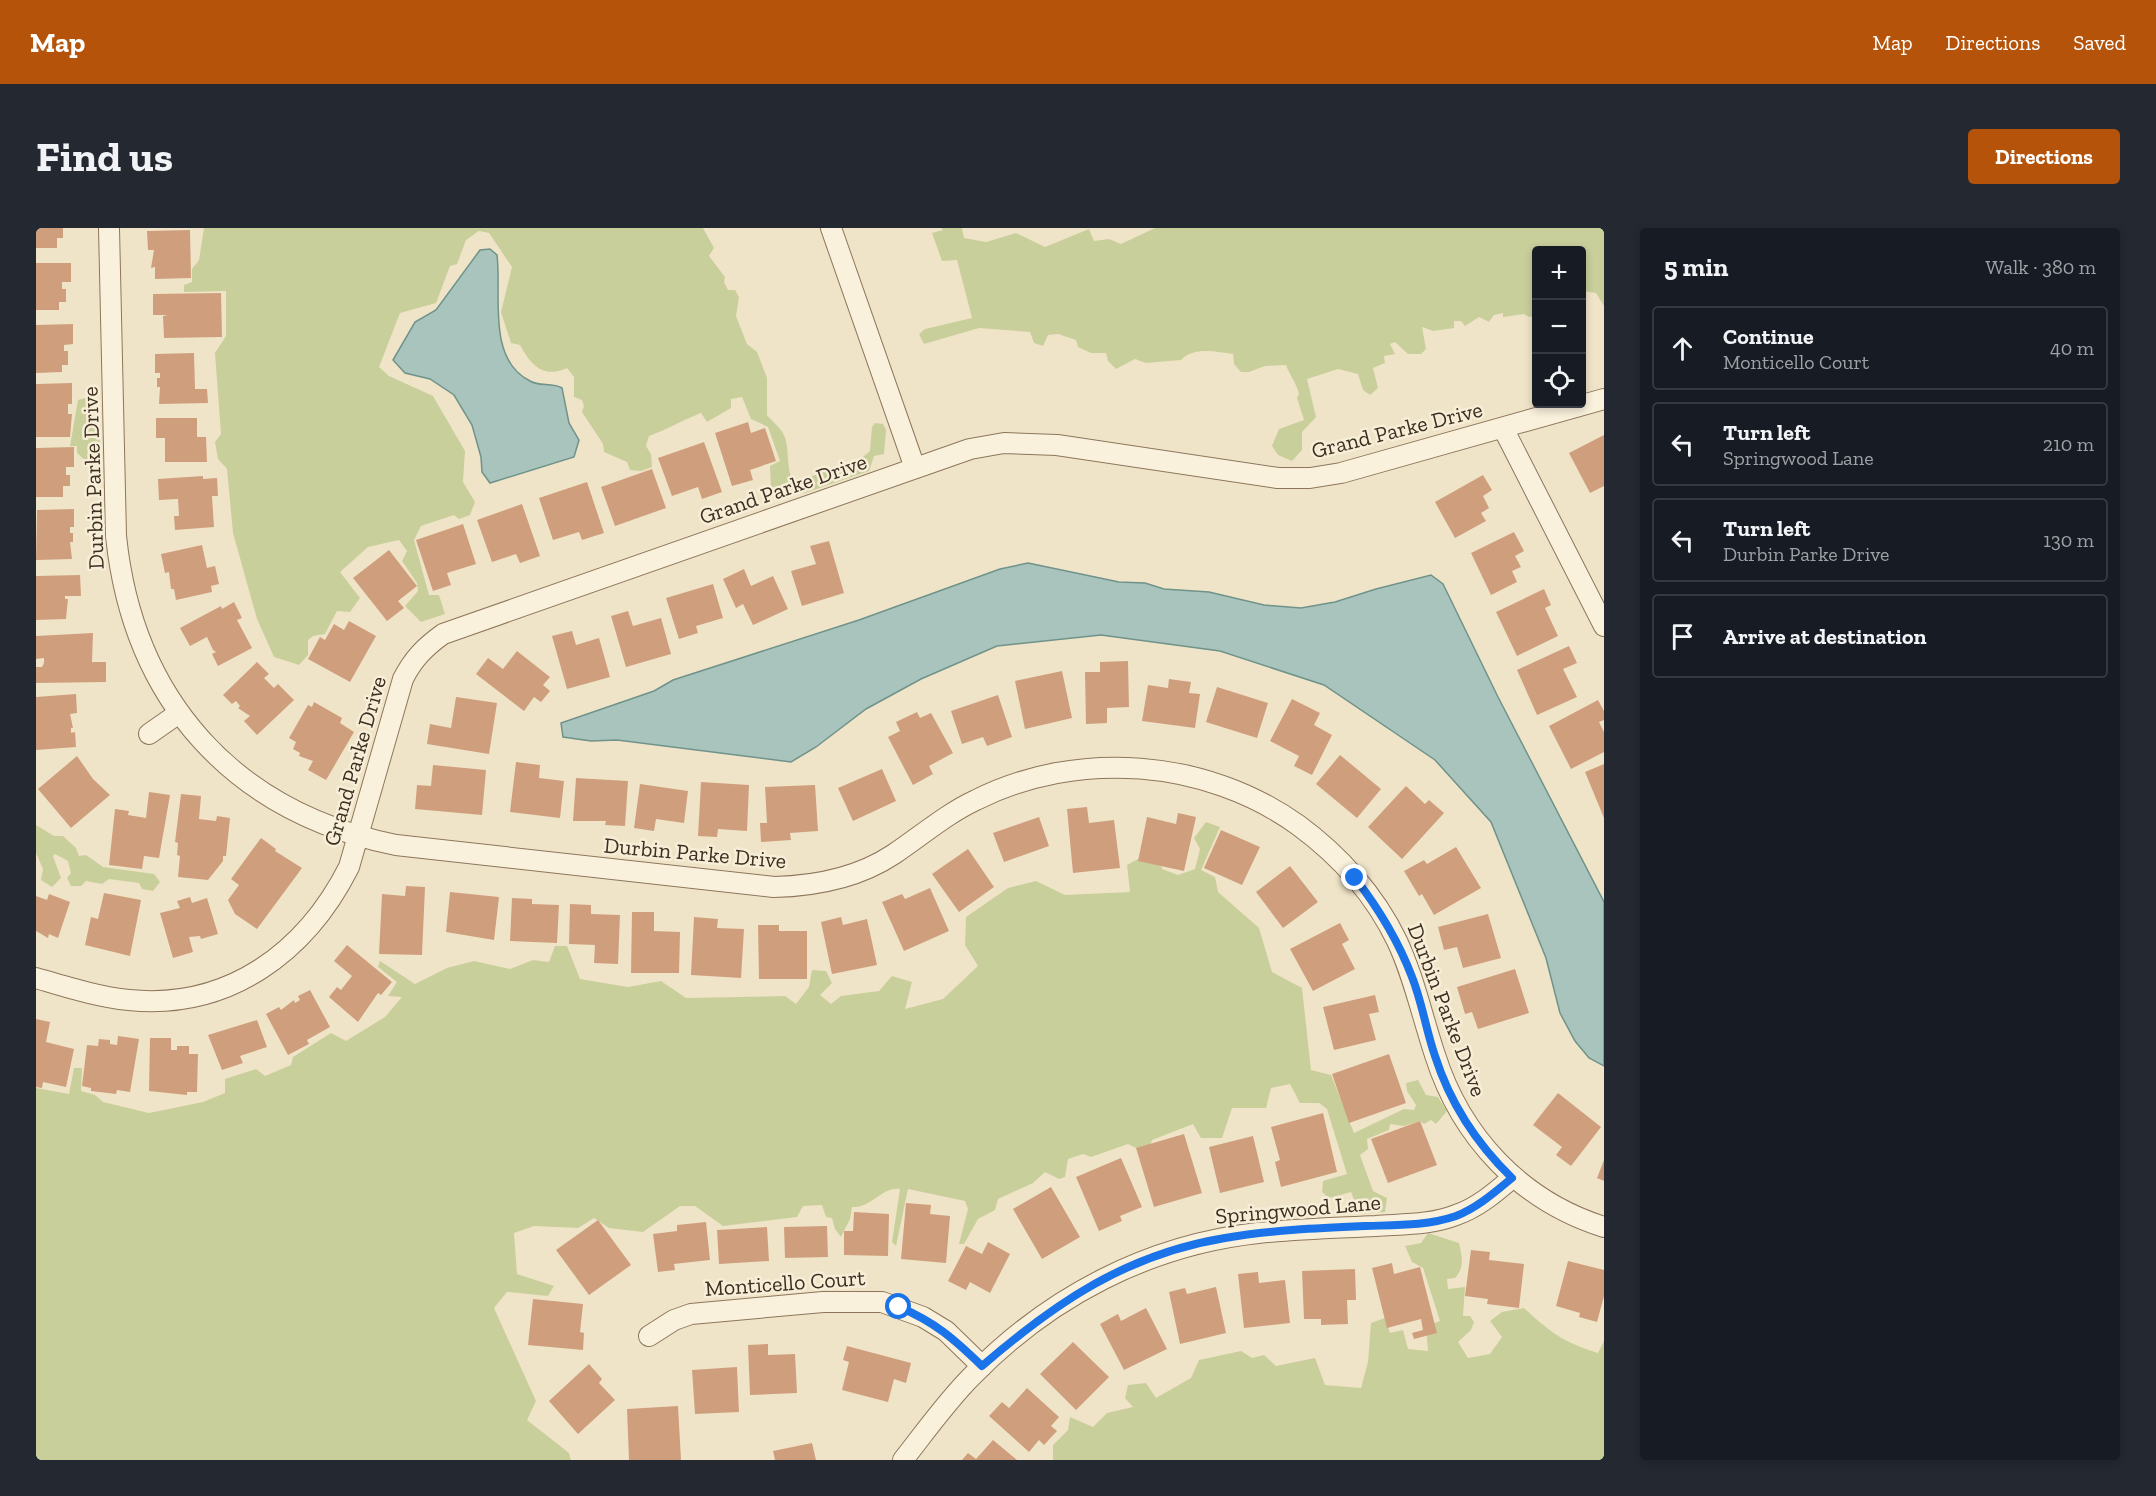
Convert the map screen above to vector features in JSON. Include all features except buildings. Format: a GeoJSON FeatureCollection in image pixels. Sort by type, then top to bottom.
{"type":"FeatureCollection","features":[{"type":"Feature","properties":{"kind":"street","name":"Durbin Parke Drive"},"geometry":{"type":"LineString","coordinates":[[110,228],[116,536],[120,576],[129,613],[142,649],[159,685],[179,713],[202,741],[259,789],[322,824],[359,838],[396,845],[763,886],[803,886],[835,880],[866,869],[976,799],[1014,784],[1046,775],[1083,769],[1120,767],[1165,771],[1201,778],[1266,805],[1298,825],[1326,848],[1355,878],[1378,908],[1396,940],[1413,978],[1435,1058],[1451,1096],[1469,1128],[1491,1158],[1512,1178],[1555,1206],[1604,1227]]}},
{"type":"Feature","properties":{"kind":"street"},"geometry":{"type":"LineString","coordinates":[[831,228],[915,468]]}},
{"type":"Feature","properties":{"kind":"street","name":"Grand Parke Drive"},"geometry":{"type":"LineString","coordinates":[[36,978],[98,995],[155,1000],[212,991],[242,980],[270,964],[294,944],[316,922],[344,877],[359,838],[403,679],[412,662],[426,646],[443,634],[970,449],[1004,443],[1035,443],[1278,478],[1310,478],[1341,473],[1604,399]]}},
{"type":"Feature","properties":{"kind":"street"},"geometry":{"type":"LineString","coordinates":[[1503,428],[1604,626]]}},
{"type":"Feature","properties":{"kind":"street"},"geometry":{"type":"LineString","coordinates":[[149,734],[179,713]]}},
{"type":"Feature","properties":{"kind":"street","name":"Springwood Lane"},"geometry":{"type":"LineString","coordinates":[[903,1460],[982,1366],[1062,1302],[1094,1282],[1139,1262],[1188,1246],[1258,1233],[1432,1222],[1468,1209],[1492,1195],[1512,1178]]}},
{"type":"Feature","properties":{"kind":"street","name":"Monticello Court"},"geometry":{"type":"LineString","coordinates":[[649,1336],[674,1320],[691,1314],[869,1300],[899,1307],[924,1317],[946,1331],[982,1366]]}},
{"type":"Feature","properties":{"kind":"green space"},"geometry":{"type":"Polygon","coordinates":[[[204,228],[703,228],[714,248],[709,256],[725,277],[724,282],[728,290],[735,290],[739,297],[736,316],[747,344],[757,352],[767,378],[767,415],[784,436],[789,470],[794,483],[863,457],[870,451],[872,427],[875,423],[883,424],[886,430],[884,454],[874,456],[869,471],[805,493],[785,495],[771,488],[770,466],[780,461],[768,427],[751,419],[742,397],[731,399],[731,408],[707,422],[701,413],[649,436],[646,446],[651,454],[652,467],[641,471],[630,470],[627,462],[604,452],[603,444],[582,412],[584,406],[582,400],[574,397],[574,377],[567,368],[559,371],[544,371],[533,364],[520,345],[511,343],[501,312],[512,267],[489,233],[479,231],[466,240],[457,264],[450,266],[436,303],[400,313],[379,367],[389,376],[433,396],[465,451],[463,482],[475,502],[470,515],[459,519],[454,515],[421,526],[414,540],[429,595],[439,595],[445,614],[421,622],[405,606],[418,591],[417,583],[402,561],[407,551],[399,540],[368,547],[340,572],[360,598],[350,612],[337,611],[325,634],[313,636],[308,640],[308,655],[299,665],[274,657],[257,619],[233,533],[227,469],[218,459],[215,442],[221,434],[215,353],[226,336],[226,291],[184,292],[184,285],[192,282],[192,269],[199,260],[204,228]]]}},
{"type":"Feature","properties":{"kind":"green space"},"geometry":{"type":"Polygon","coordinates":[[[941,228],[962,228],[964,238],[986,242],[1016,233],[1045,247],[1089,229],[1094,241],[1109,239],[1121,244],[1155,228],[1604,228],[1604,306],[1596,293],[1586,292],[1586,246],[1532,246],[1532,316],[1524,314],[1503,317],[1503,313],[1494,315],[1489,322],[1479,317],[1465,326],[1461,321],[1454,321],[1454,328],[1433,331],[1422,327],[1426,349],[1421,354],[1408,354],[1395,342],[1390,344],[1395,354],[1384,356],[1385,363],[1373,368],[1378,388],[1370,395],[1363,390],[1358,374],[1338,369],[1307,379],[1316,417],[1302,432],[1302,450],[1292,461],[1278,455],[1272,446],[1279,429],[1304,420],[1297,398],[1298,390],[1286,365],[1265,366],[1249,372],[1241,372],[1234,364],[1233,354],[1199,351],[1181,360],[1146,363],[1135,359],[1116,369],[1108,361],[1106,353],[1091,353],[1078,347],[1076,340],[1058,334],[1048,335],[1043,346],[1034,343],[1030,332],[979,328],[924,344],[919,334],[925,329],[972,318],[957,260],[942,261],[932,233],[943,230],[941,228]]]}},
{"type":"Feature","properties":{"kind":"green space"},"geometry":{"type":"Polygon","coordinates":[[[93,396],[97,403],[94,416],[100,448],[95,459],[88,463],[77,453],[77,446],[70,446],[78,400],[93,396]]]}},
{"type":"Feature","properties":{"kind":"green space"},"geometry":{"type":"Polygon","coordinates":[[[1206,822],[1220,827],[1201,870],[1215,877],[1218,892],[1259,928],[1272,972],[1302,988],[1311,1070],[1331,1075],[1354,1133],[1404,1109],[1414,1110],[1416,1105],[1407,1091],[1406,1083],[1418,1080],[1426,1095],[1438,1097],[1447,1111],[1436,1124],[1431,1120],[1424,1124],[1420,1121],[1404,1126],[1390,1124],[1389,1130],[1367,1139],[1368,1149],[1360,1155],[1373,1191],[1387,1198],[1385,1212],[1359,1213],[1351,1192],[1329,1198],[1322,1192],[1323,1181],[1347,1174],[1327,1109],[1319,1103],[1300,1103],[1290,1084],[1271,1088],[1266,1108],[1232,1108],[1222,1138],[1201,1138],[1193,1124],[1152,1140],[1150,1146],[1138,1149],[1128,1144],[1091,1157],[1083,1154],[1068,1159],[1065,1177],[1059,1179],[1045,1172],[1033,1183],[998,1199],[995,1210],[978,1219],[964,1244],[959,1244],[968,1209],[965,1201],[908,1189],[896,1246],[892,1242],[900,1189],[887,1191],[865,1205],[852,1207],[850,1219],[841,1237],[835,1229],[832,1218],[826,1217],[822,1205],[803,1206],[797,1217],[723,1226],[695,1206],[680,1206],[643,1232],[609,1228],[594,1218],[578,1228],[534,1226],[514,1233],[517,1274],[554,1286],[548,1296],[507,1292],[494,1308],[536,1401],[527,1420],[569,1453],[571,1460],[36,1460],[36,1088],[69,1094],[74,1068],[82,1068],[81,1091],[95,1095],[103,1102],[149,1113],[203,1102],[225,1093],[225,1079],[256,1069],[265,1076],[291,1065],[293,1057],[331,1033],[346,1041],[385,1017],[402,997],[388,996],[397,982],[378,967],[380,961],[415,984],[447,968],[474,961],[510,969],[533,960],[549,962],[555,946],[567,946],[580,979],[628,987],[661,981],[686,998],[785,996],[796,1004],[809,987],[812,970],[826,971],[832,983],[820,995],[831,1004],[841,996],[879,991],[892,976],[912,982],[905,1009],[943,999],[978,966],[965,945],[966,917],[1008,888],[1036,881],[1065,895],[1130,892],[1127,865],[1138,859],[1161,865],[1162,869],[1178,875],[1195,869],[1200,849],[1194,838],[1206,822]]]}},
{"type":"Feature","properties":{"kind":"green space"},"geometry":{"type":"Polygon","coordinates":[[[36,825],[54,836],[63,836],[76,848],[79,856],[86,855],[103,867],[154,874],[160,882],[153,891],[142,889],[139,883],[109,879],[102,884],[86,881],[81,886],[71,886],[67,878],[71,873],[68,861],[55,854],[53,856],[61,878],[52,887],[41,880],[43,869],[36,853],[36,825]]]}},
{"type":"Feature","properties":{"kind":"green space"},"geometry":{"type":"Polygon","coordinates":[[[1428,1233],[1459,1243],[1462,1257],[1460,1270],[1455,1278],[1447,1279],[1448,1289],[1465,1287],[1463,1316],[1470,1316],[1474,1322],[1471,1330],[1458,1342],[1468,1358],[1490,1354],[1502,1337],[1490,1321],[1502,1312],[1524,1308],[1550,1330],[1575,1345],[1598,1353],[1604,1341],[1604,1460],[1053,1460],[1053,1445],[1068,1430],[1070,1417],[1093,1427],[1107,1413],[1133,1407],[1125,1398],[1128,1385],[1146,1383],[1156,1398],[1191,1378],[1199,1360],[1241,1351],[1252,1358],[1264,1355],[1276,1366],[1315,1358],[1325,1385],[1361,1388],[1368,1362],[1371,1323],[1385,1318],[1390,1333],[1403,1330],[1408,1349],[1428,1351],[1426,1326],[1440,1321],[1423,1268],[1412,1262],[1405,1246],[1421,1243],[1428,1233]]]}},
{"type":"Feature","properties":{"kind":"water"},"geometry":{"type":"Polygon","coordinates":[[[490,249],[497,255],[499,324],[507,357],[516,371],[530,381],[562,388],[569,423],[579,440],[574,457],[490,483],[482,472],[481,457],[472,425],[454,395],[430,379],[405,373],[393,360],[415,322],[436,310],[480,250],[490,249]]]}},
{"type":"Feature","properties":{"kind":"water"},"geometry":{"type":"Polygon","coordinates":[[[1028,563],[1119,582],[1145,583],[1164,589],[1209,592],[1264,605],[1301,608],[1335,602],[1431,575],[1443,584],[1498,697],[1604,902],[1604,1066],[1589,1058],[1575,1041],[1560,1013],[1546,958],[1491,822],[1435,760],[1324,685],[1220,651],[1101,635],[997,646],[921,679],[866,709],[816,747],[791,762],[617,740],[591,741],[563,737],[561,723],[654,691],[673,680],[859,620],[1000,569],[1028,563]]]}},
{"type":"Feature","properties":{"kind":"route"},"geometry":{"type":"LineString","coordinates":[[899,1307],[924,1317],[946,1331],[982,1366],[1020,1333],[1062,1302],[1094,1282],[1129,1265],[1176,1249],[1222,1238],[1258,1233],[1432,1222],[1468,1209],[1492,1195],[1512,1178],[1491,1158],[1469,1128],[1451,1096],[1435,1058],[1413,978],[1378,908],[1355,878]]}}]}
